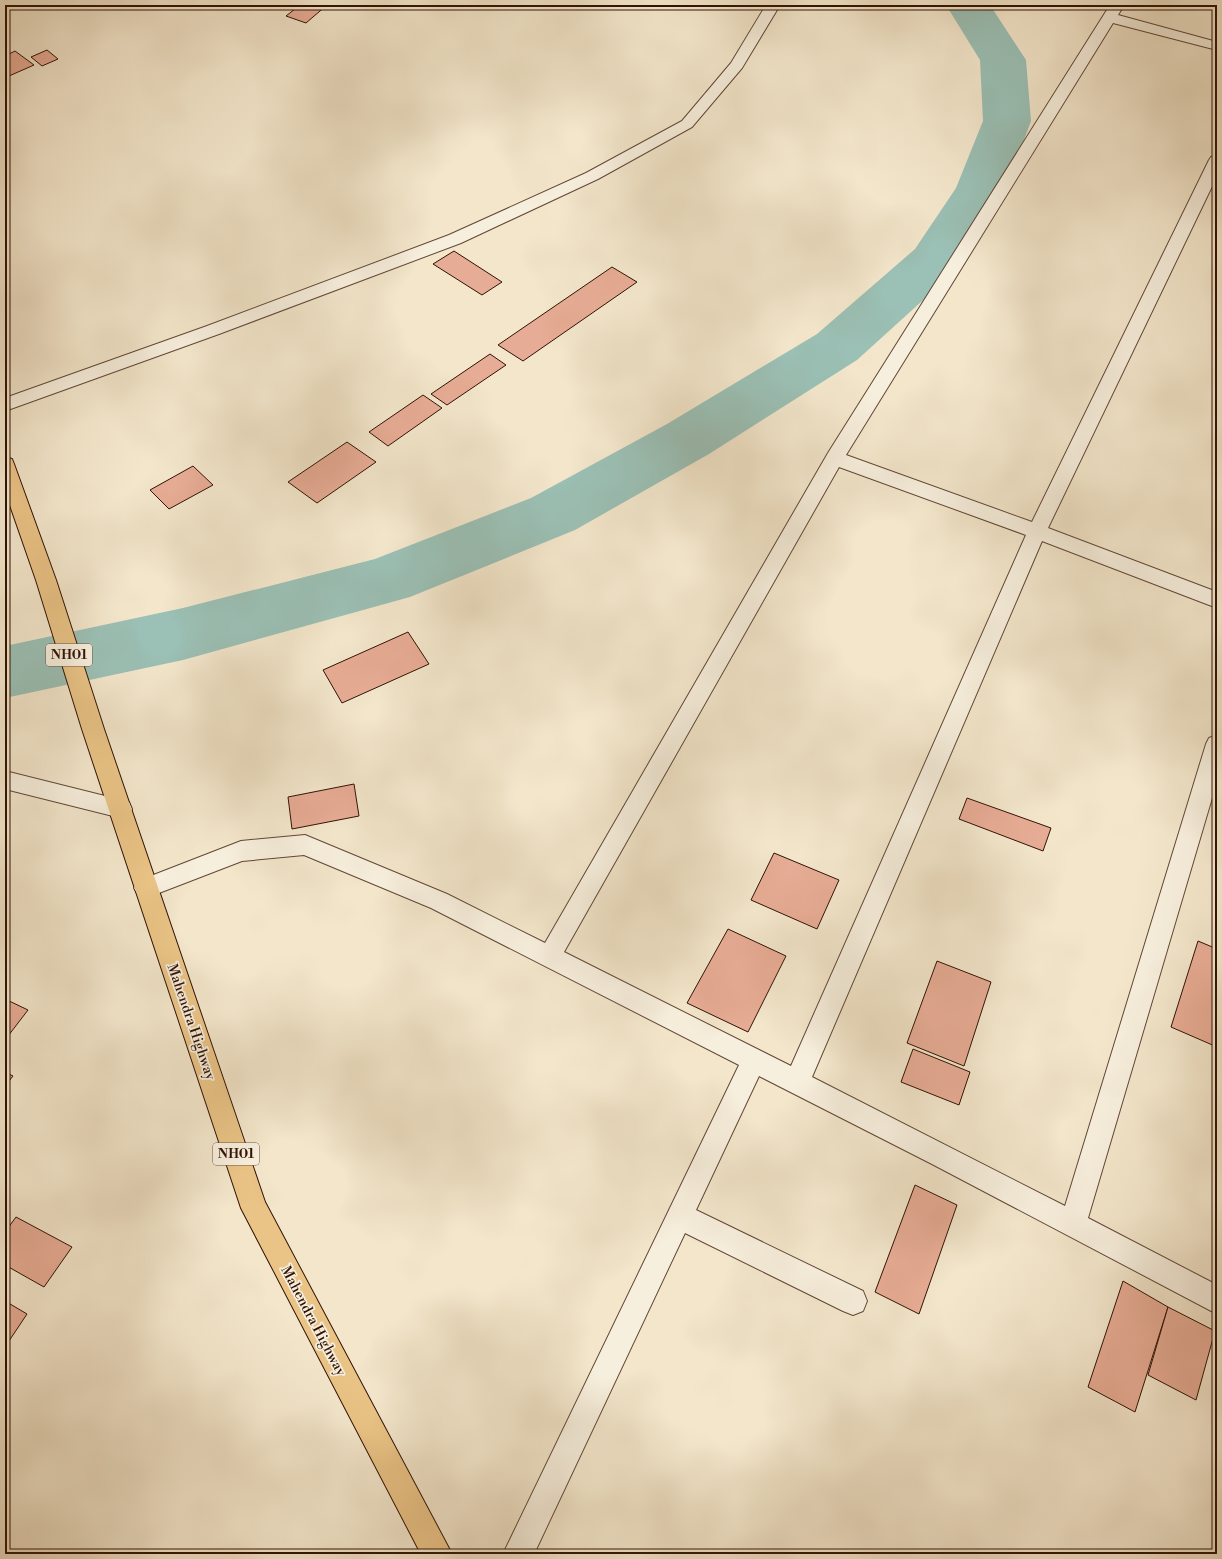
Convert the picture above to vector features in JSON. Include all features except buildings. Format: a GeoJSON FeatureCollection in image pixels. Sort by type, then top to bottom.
{"type":"FeatureCollection","features":[{"type":"Feature","properties":{"kind":"highway","name":"Mahendra Highway"},"geometry":{"type":"LineString","coordinates":[[5,464],[46,580],[93,729],[254,1208],[437,1554]]}},
{"type":"Feature","properties":{"kind":"street"},"geometry":{"type":"LineString","coordinates":[[5,405],[213,330],[455,239],[592,176],[687,124],[737,65],[773,5]]}},
{"type":"Feature","properties":{"kind":"street"},"geometry":{"type":"LineString","coordinates":[[549,957],[835,458],[1113,11],[1217,46]]}},
{"type":"Feature","properties":{"kind":"street"},"geometry":{"type":"LineString","coordinates":[[797,1082],[1037,531],[1217,160]]}},
{"type":"Feature","properties":{"kind":"street"},"geometry":{"type":"LineString","coordinates":[[835,458],[1037,531],[1217,600]]}},
{"type":"Feature","properties":{"kind":"street"},"geometry":{"type":"LineString","coordinates":[[1073,1224],[1217,744]]}},
{"type":"Feature","properties":{"kind":"street"},"geometry":{"type":"LineString","coordinates":[[5,780],[121,809]]}},
{"type":"Feature","properties":{"kind":"street"},"geometry":{"type":"LineString","coordinates":[[146,888],[241,851],[305,845],[439,901],[941,1155],[1217,1300]]}},
{"type":"Feature","properties":{"kind":"street"},"geometry":{"type":"LineString","coordinates":[[518,1554],[754,1060]]}},
{"type":"Feature","properties":{"kind":"street"},"geometry":{"type":"LineString","coordinates":[[679,1216],[853,1301]]}},
{"type":"Feature","properties":{"kind":"waterway"},"geometry":{"type":"LineString","coordinates":[[5,672],[183,634],[388,580],[553,514],[688,439],[837,347],[934,261],[981,188],[1007,121],[1003,60],[968,5]]}}]}
